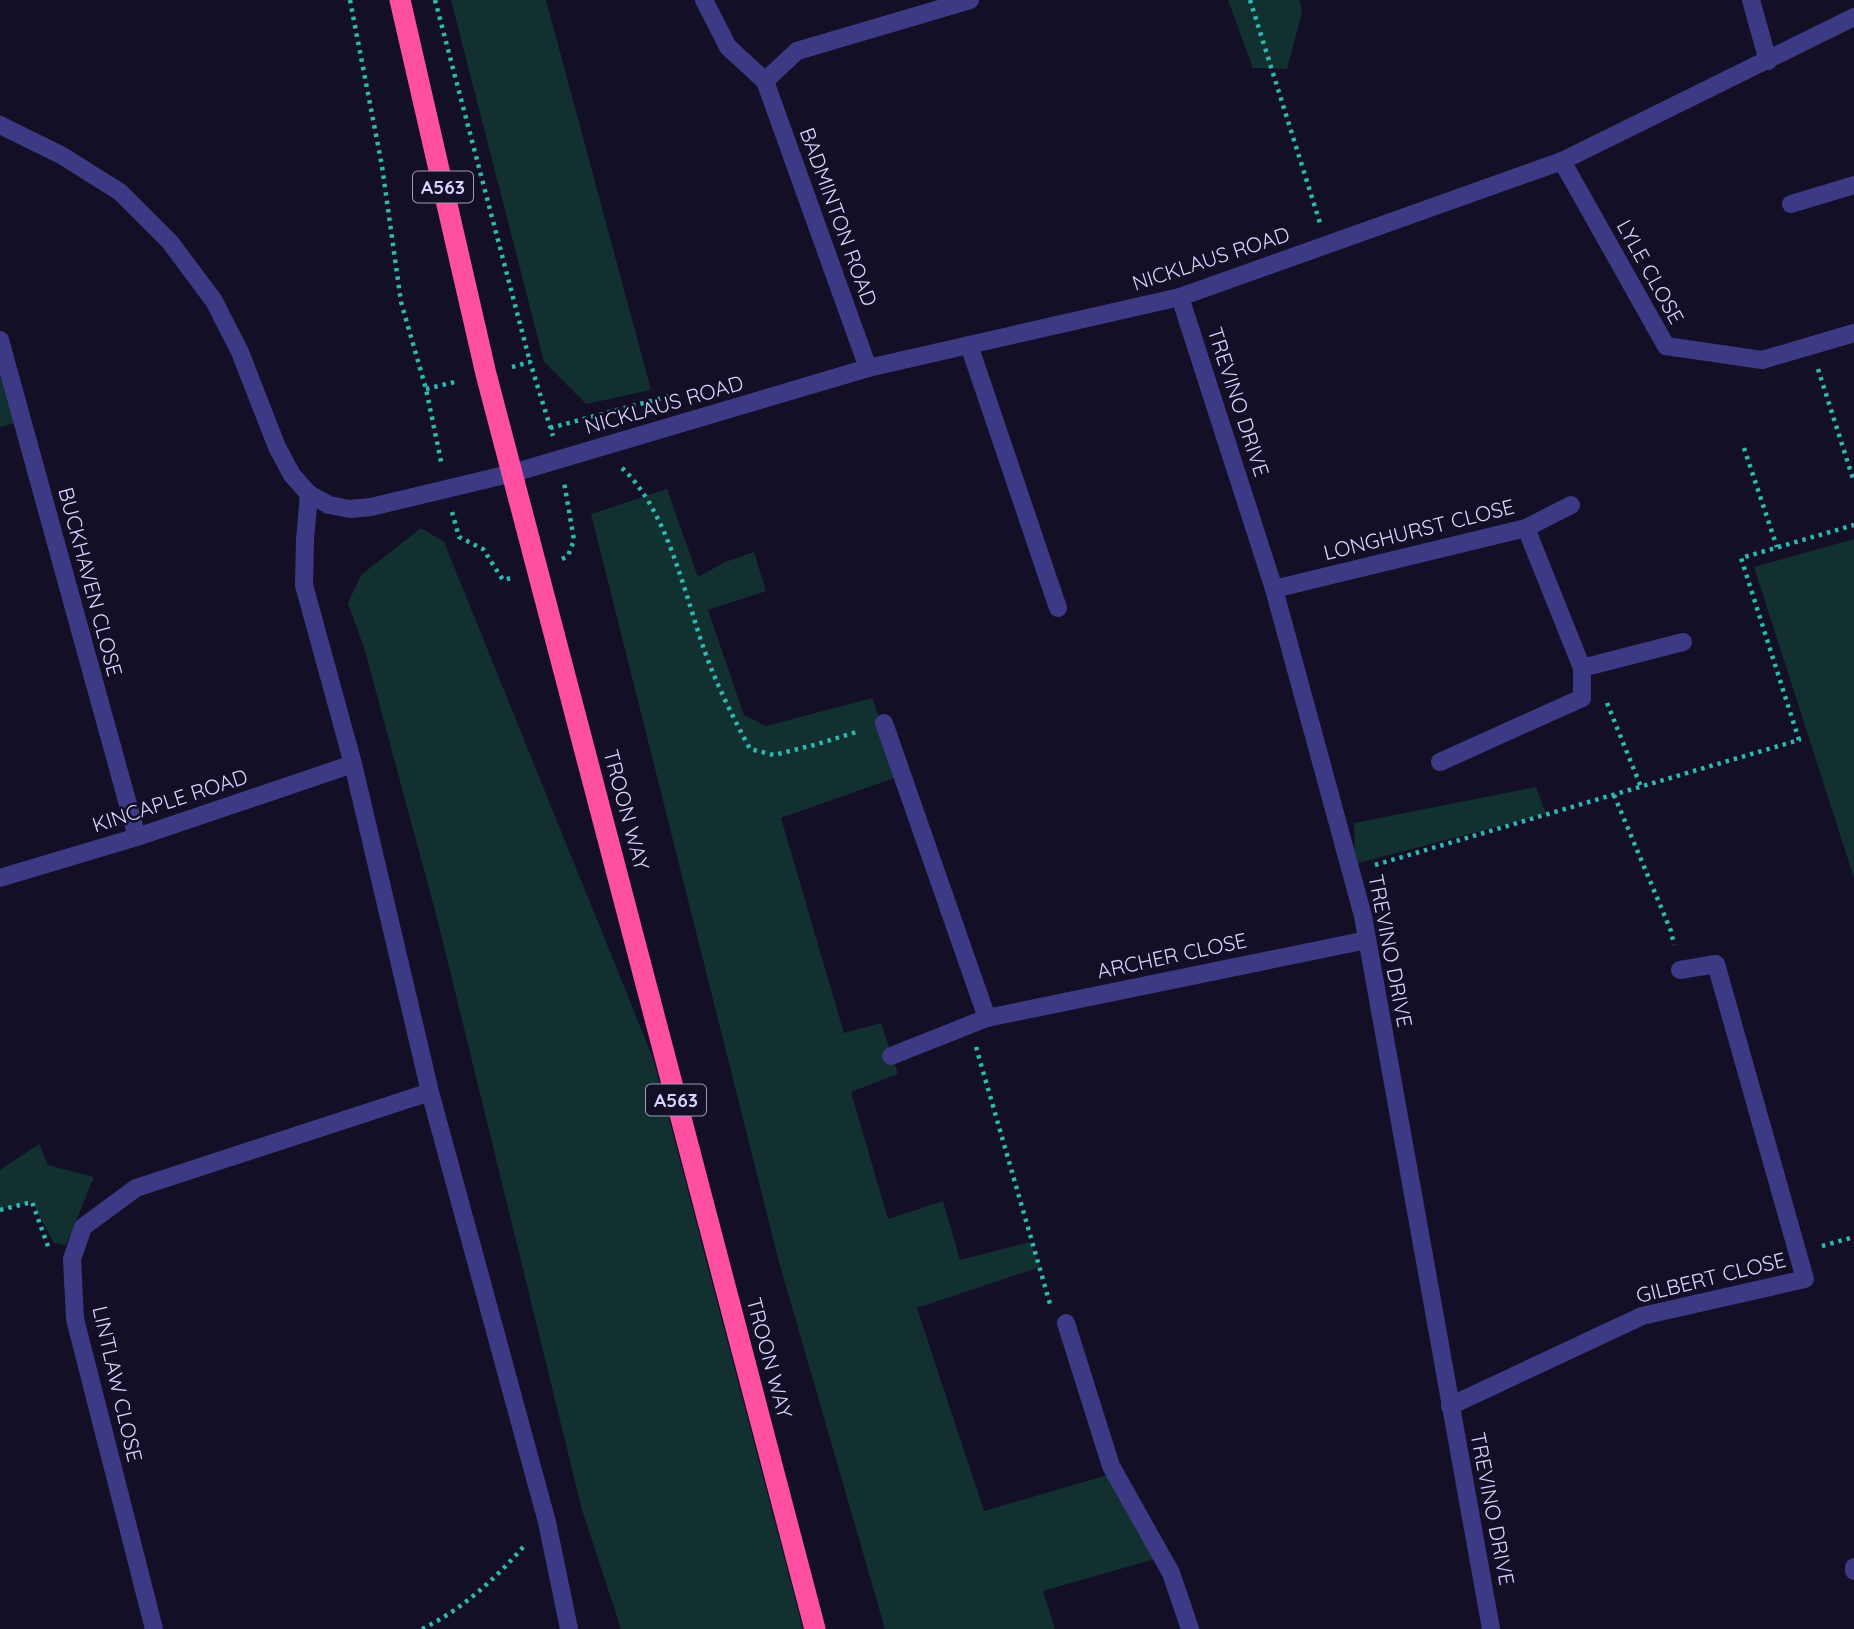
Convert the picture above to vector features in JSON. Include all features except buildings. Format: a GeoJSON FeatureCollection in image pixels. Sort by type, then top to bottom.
{"type":"FeatureCollection","features":[{"type":"Feature","properties":{"kind":"highway","name":"TROON WAY"},"geometry":{"type":"LineString","coordinates":[[400,0],[486,374],[814,1629]]}},
{"type":"Feature","properties":{"kind":"street","name":"BADMINTON ROAD"},"geometry":{"type":"LineString","coordinates":[[704,0],[728,47],[765,81],[868,368]]}},
{"type":"Feature","properties":{"kind":"street"},"geometry":{"type":"LineString","coordinates":[[765,81],[797,51],[970,0]]}},
{"type":"Feature","properties":{"kind":"street"},"geometry":{"type":"LineString","coordinates":[[1751,0],[1768,61]]}},
{"type":"Feature","properties":{"kind":"street","name":"NICKLAUS ROAD"},"geometry":{"type":"LineString","coordinates":[[309,494],[329,505],[350,509],[372,507],[513,473],[868,368],[1180,297],[1562,161],[1854,17]]}},
{"type":"Feature","properties":{"kind":"street"},"geometry":{"type":"LineString","coordinates":[[0,125],[61,155],[120,192],[170,242],[214,301],[240,352],[277,447],[292,475],[309,494],[304,585],[353,764],[430,1092],[547,1521],[569,1629]]}},
{"type":"Feature","properties":{"kind":"street","name":"LYLE CLOSE"},"geometry":{"type":"LineString","coordinates":[[1562,161],[1666,346],[1762,360],[1854,333]]}},
{"type":"Feature","properties":{"kind":"street"},"geometry":{"type":"LineString","coordinates":[[1791,204],[1854,185]]}},
{"type":"Feature","properties":{"kind":"street","name":"TREVINO DRIVE"},"geometry":{"type":"LineString","coordinates":[[1180,297],[1274,589],[1367,940],[1491,1629]]}},
{"type":"Feature","properties":{"kind":"street","name":"BUCKHAVEN CLOSE"},"geometry":{"type":"LineString","coordinates":[[0,340],[137,837]]}},
{"type":"Feature","properties":{"kind":"street"},"geometry":{"type":"LineString","coordinates":[[969,345],[1058,608]]}},
{"type":"Feature","properties":{"kind":"street","name":"LONGHURST CLOSE"},"geometry":{"type":"LineString","coordinates":[[1274,589],[1526,528],[1571,505]]}},
{"type":"Feature","properties":{"kind":"street"},"geometry":{"type":"LineString","coordinates":[[1440,762],[1583,698],[1581,668],[1526,528]]}},
{"type":"Feature","properties":{"kind":"street"},"geometry":{"type":"LineString","coordinates":[[1581,668],[1683,642]]}},
{"type":"Feature","properties":{"kind":"street"},"geometry":{"type":"LineString","coordinates":[[884,723],[987,1018]]}},
{"type":"Feature","properties":{"kind":"street","name":"KINCAPLE ROAD"},"geometry":{"type":"LineString","coordinates":[[0,878],[137,837],[353,764]]}},
{"type":"Feature","properties":{"kind":"street","name":"ARCHER CLOSE"},"geometry":{"type":"LineString","coordinates":[[891,1056],[987,1018],[1367,940]]}},
{"type":"Feature","properties":{"kind":"street","name":"GILBERT CLOSE"},"geometry":{"type":"LineString","coordinates":[[1450,1406],[1642,1316],[1805,1279],[1716,964],[1680,970]]}},
{"type":"Feature","properties":{"kind":"street","name":"LINTLAW CLOSE"},"geometry":{"type":"LineString","coordinates":[[154,1629],[75,1319],[72,1259],[83,1227],[135,1188],[430,1092]]}},
{"type":"Feature","properties":{"kind":"street"},"geometry":{"type":"LineString","coordinates":[[1066,1323],[1111,1466],[1171,1573],[1190,1629]]}},
{"type":"Feature","properties":{"kind":"path"},"geometry":{"type":"LineString","coordinates":[[350,0],[382,166],[401,302],[426,389]]}},
{"type":"Feature","properties":{"kind":"path"},"geometry":{"type":"LineString","coordinates":[[435,0],[530,362]]}},
{"type":"Feature","properties":{"kind":"path"},"geometry":{"type":"LineString","coordinates":[[1250,0],[1327,245]]}},
{"type":"Feature","properties":{"kind":"path"},"geometry":{"type":"LineString","coordinates":[[1811,346],[1854,482]]}},
{"type":"Feature","properties":{"kind":"path"},"geometry":{"type":"LineString","coordinates":[[600,447],[635,480],[658,520],[727,706],[750,749],[774,755],[814,746],[884,723]]}},
{"type":"Feature","properties":{"kind":"path"},"geometry":{"type":"LineString","coordinates":[[1744,447],[1777,547]]}},
{"type":"Feature","properties":{"kind":"path"},"geometry":{"type":"LineString","coordinates":[[1351,872],[1799,740],[1741,558],[1854,525]]}},
{"type":"Feature","properties":{"kind":"path"},"geometry":{"type":"LineString","coordinates":[[1583,698],[1605,696],[1641,787]]}},
{"type":"Feature","properties":{"kind":"path"},"geometry":{"type":"LineString","coordinates":[[1614,795],[1671,932],[1680,970]]}},
{"type":"Feature","properties":{"kind":"path"},"geometry":{"type":"LineString","coordinates":[[970,1026],[1053,1313],[1066,1323]]}},
{"type":"Feature","properties":{"kind":"path"},"geometry":{"type":"LineString","coordinates":[[0,1210],[32,1202],[48,1249],[72,1259]]}},
{"type":"Feature","properties":{"kind":"path"},"geometry":{"type":"LineString","coordinates":[[1798,1253],[1854,1237]]}},
{"type":"Feature","properties":{"kind":"path"},"geometry":{"type":"LineString","coordinates":[[422,1629],[441,1620],[473,1597],[502,1571],[547,1521]]}},
{"type":"Feature","properties":{"kind":"green space"},"geometry":{"type":"Polygon","coordinates":[[[451,0],[546,0],[651,390],[586,404],[544,362],[451,0]]]}},
{"type":"Feature","properties":{"kind":"green space"},"geometry":{"type":"Polygon","coordinates":[[[1228,0],[1300,0],[1302,13],[1287,69],[1253,68],[1228,0]]]}},
{"type":"Feature","properties":{"kind":"green space"},"geometry":{"type":"Polygon","coordinates":[[[0,340],[22,421],[0,427],[0,340]]]}},
{"type":"Feature","properties":{"kind":"green space"},"geometry":{"type":"Polygon","coordinates":[[[667,489],[698,577],[725,562],[754,552],[766,591],[708,610],[744,715],[766,726],[872,698],[900,776],[781,818],[844,1033],[881,1023],[898,1074],[851,1092],[888,1219],[943,1201],[960,1260],[1030,1242],[1040,1267],[917,1308],[984,1511],[1111,1474],[1162,1557],[1043,1591],[1055,1629],[885,1629],[779,1262],[591,514],[667,489]]]}},
{"type":"Feature","properties":{"kind":"green space"},"geometry":{"type":"Polygon","coordinates":[[[421,528],[444,542],[653,1058],[803,1629],[621,1629],[582,1510],[438,922],[365,651],[348,603],[361,575],[421,528]]]}},
{"type":"Feature","properties":{"kind":"green space"},"geometry":{"type":"Polygon","coordinates":[[[1854,539],[1854,878],[1754,567],[1854,539]]]}},
{"type":"Feature","properties":{"kind":"green space"},"geometry":{"type":"Polygon","coordinates":[[[1536,787],[1546,814],[1355,864],[1354,823],[1536,787]]]}},
{"type":"Feature","properties":{"kind":"green space"},"geometry":{"type":"Polygon","coordinates":[[[39,1144],[48,1165],[94,1177],[66,1245],[54,1243],[32,1202],[0,1210],[0,1170],[39,1144]]]}}]}
